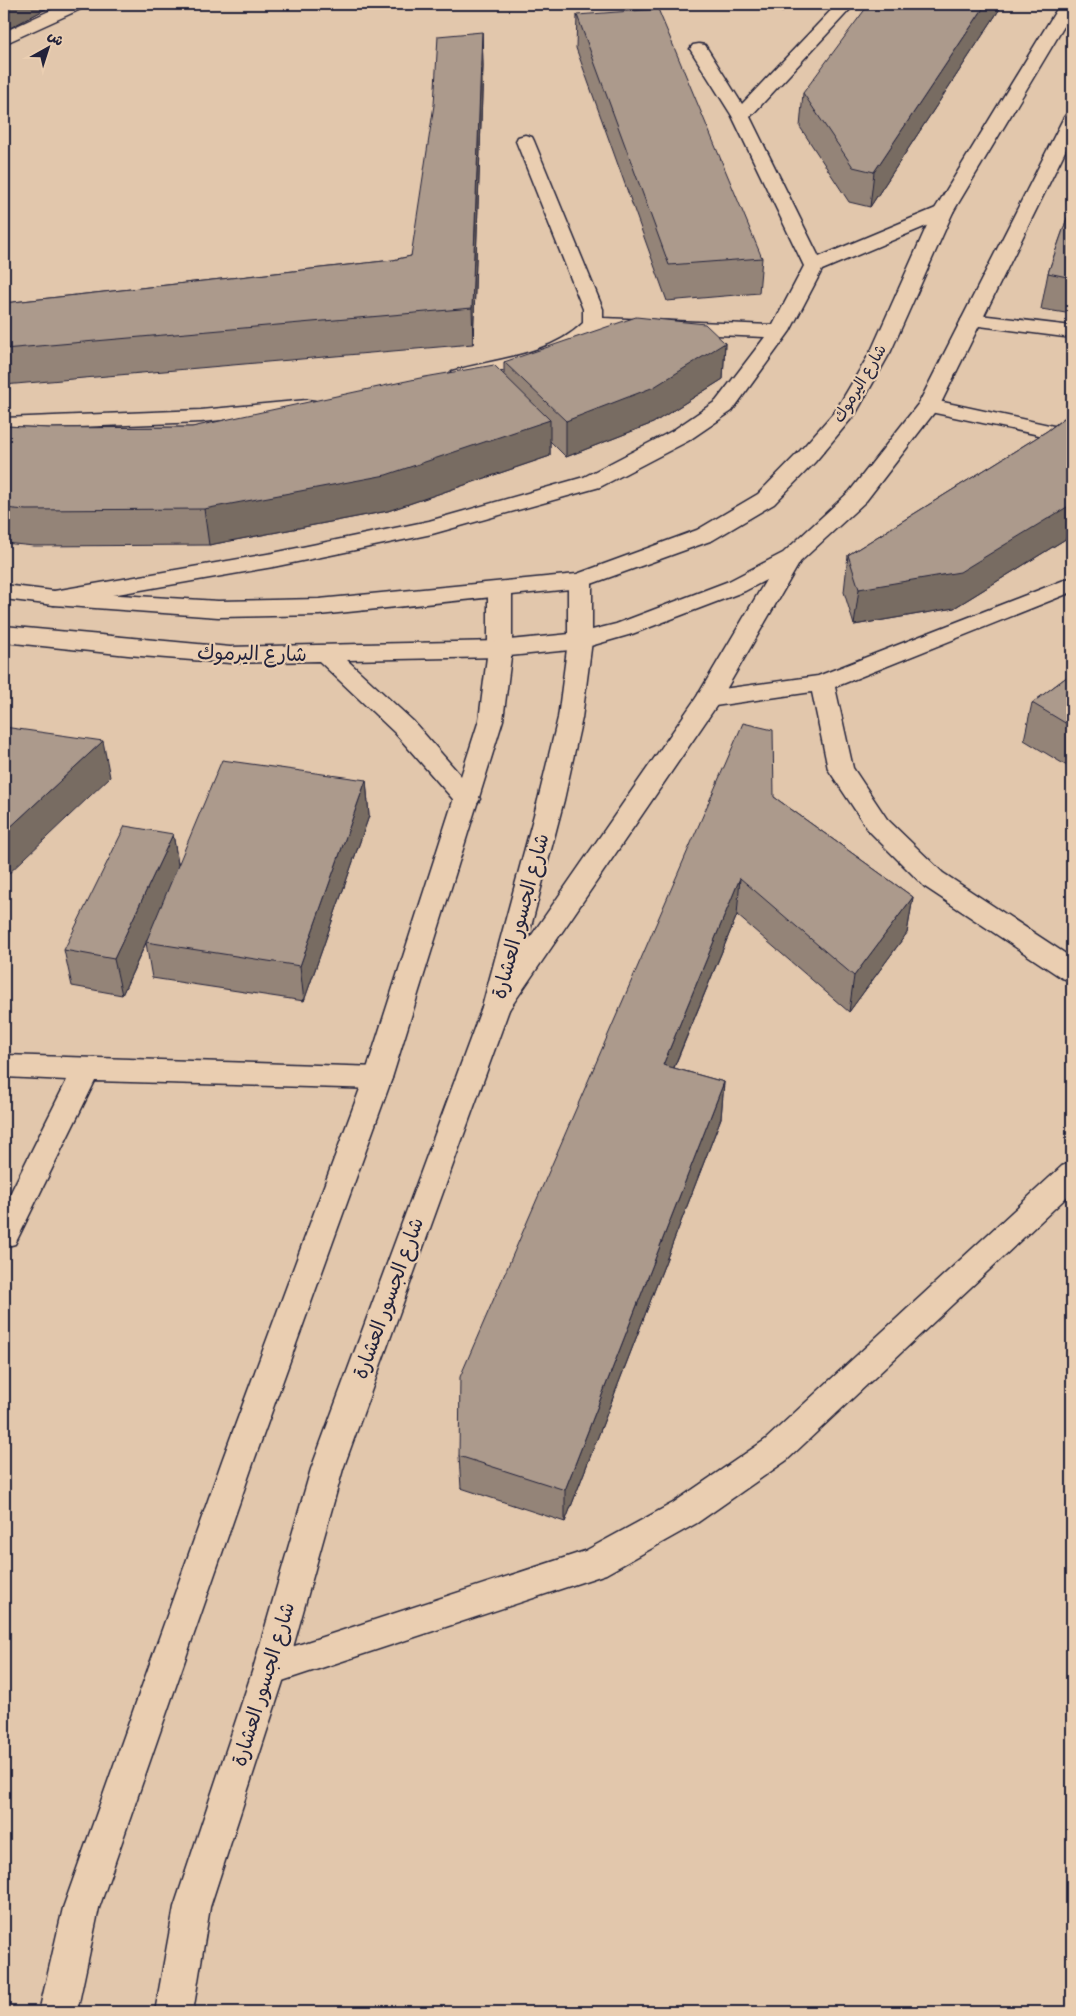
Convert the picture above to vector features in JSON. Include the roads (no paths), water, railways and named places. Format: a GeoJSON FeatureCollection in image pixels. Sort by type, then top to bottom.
{"type":"FeatureCollection","features":[{"type":"Feature","properties":{"kind":"main road"},"geometry":{"type":"LineString","coordinates":[[4,38],[77,4]]}},
{"type":"Feature","properties":{"kind":"main road"},"geometry":{"type":"LineString","coordinates":[[741,116],[846,4]]}},
{"type":"Feature","properties":{"kind":"main road","name":"شارع اليرموك"},"geometry":{"type":"LineString","coordinates":[[4,592],[54,598],[218,609],[319,606],[580,581],[705,536],[766,499],[846,413],[881,351],[943,212],[1069,4]]}},
{"type":"Feature","properties":{"kind":"main road"},"geometry":{"type":"LineString","coordinates":[[699,49],[741,116],[814,266]]}},
{"type":"Feature","properties":{"kind":"main road","name":"شارع اليرموك"},"geometry":{"type":"LineString","coordinates":[[4,634],[230,655],[500,649],[580,641],[624,629],[737,586],[790,558],[858,496],[929,405],[1072,119]]}},
{"type":"Feature","properties":{"kind":"main road"},"geometry":{"type":"LineString","coordinates":[[436,381],[546,355],[577,340],[593,324],[593,309],[525,141]]}},
{"type":"Feature","properties":{"kind":"main road"},"geometry":{"type":"LineString","coordinates":[[54,598],[273,560],[432,527],[592,482],[680,436],[724,406],[780,331],[814,266],[943,212]]}},
{"type":"Feature","properties":{"kind":"main road"},"geometry":{"type":"LineString","coordinates":[[972,320],[1072,332]]}},
{"type":"Feature","properties":{"kind":"main road"},"geometry":{"type":"LineString","coordinates":[[593,324],[780,331]]}},
{"type":"Feature","properties":{"kind":"main road"},"geometry":{"type":"LineString","coordinates":[[4,424],[201,416],[298,408],[326,403]]}},
{"type":"Feature","properties":{"kind":"main road"},"geometry":{"type":"LineString","coordinates":[[929,405],[1072,436]]}},
{"type":"Feature","properties":{"kind":"main road"},"geometry":{"type":"LineString","coordinates":[[496,1007],[708,699],[790,558]]}},
{"type":"Feature","properties":{"kind":"main road","name":"شارع الجسور العشارة"},"geometry":{"type":"LineString","coordinates":[[174,2012],[192,1907],[270,1669],[327,1469],[496,1007],[551,800],[570,718],[580,641],[580,581]]}},
{"type":"Feature","properties":{"kind":"main road"},"geometry":{"type":"LineString","coordinates":[[708,699],[822,682],[1072,584]]}},
{"type":"Feature","properties":{"kind":"main road"},"geometry":{"type":"LineString","coordinates":[[58,2012],[80,1908],[238,1458],[378,1078],[467,799],[491,720],[500,649],[500,590]]}},
{"type":"Feature","properties":{"kind":"main road"},"geometry":{"type":"LineString","coordinates":[[326,654],[404,727],[467,799]]}},
{"type":"Feature","properties":{"kind":"main road"},"geometry":{"type":"LineString","coordinates":[[822,682],[841,769],[878,825],[934,880],[1072,971]]}},
{"type":"Feature","properties":{"kind":"main road"},"geometry":{"type":"LineString","coordinates":[[4,1066],[378,1078]]}},
{"type":"Feature","properties":{"kind":"main road"},"geometry":{"type":"LineString","coordinates":[[4,1235],[86,1070]]}},
{"type":"Feature","properties":{"kind":"main road"},"geometry":{"type":"LineString","coordinates":[[270,1669],[594,1563],[685,1513],[776,1450],[1072,1174]]}}]}
